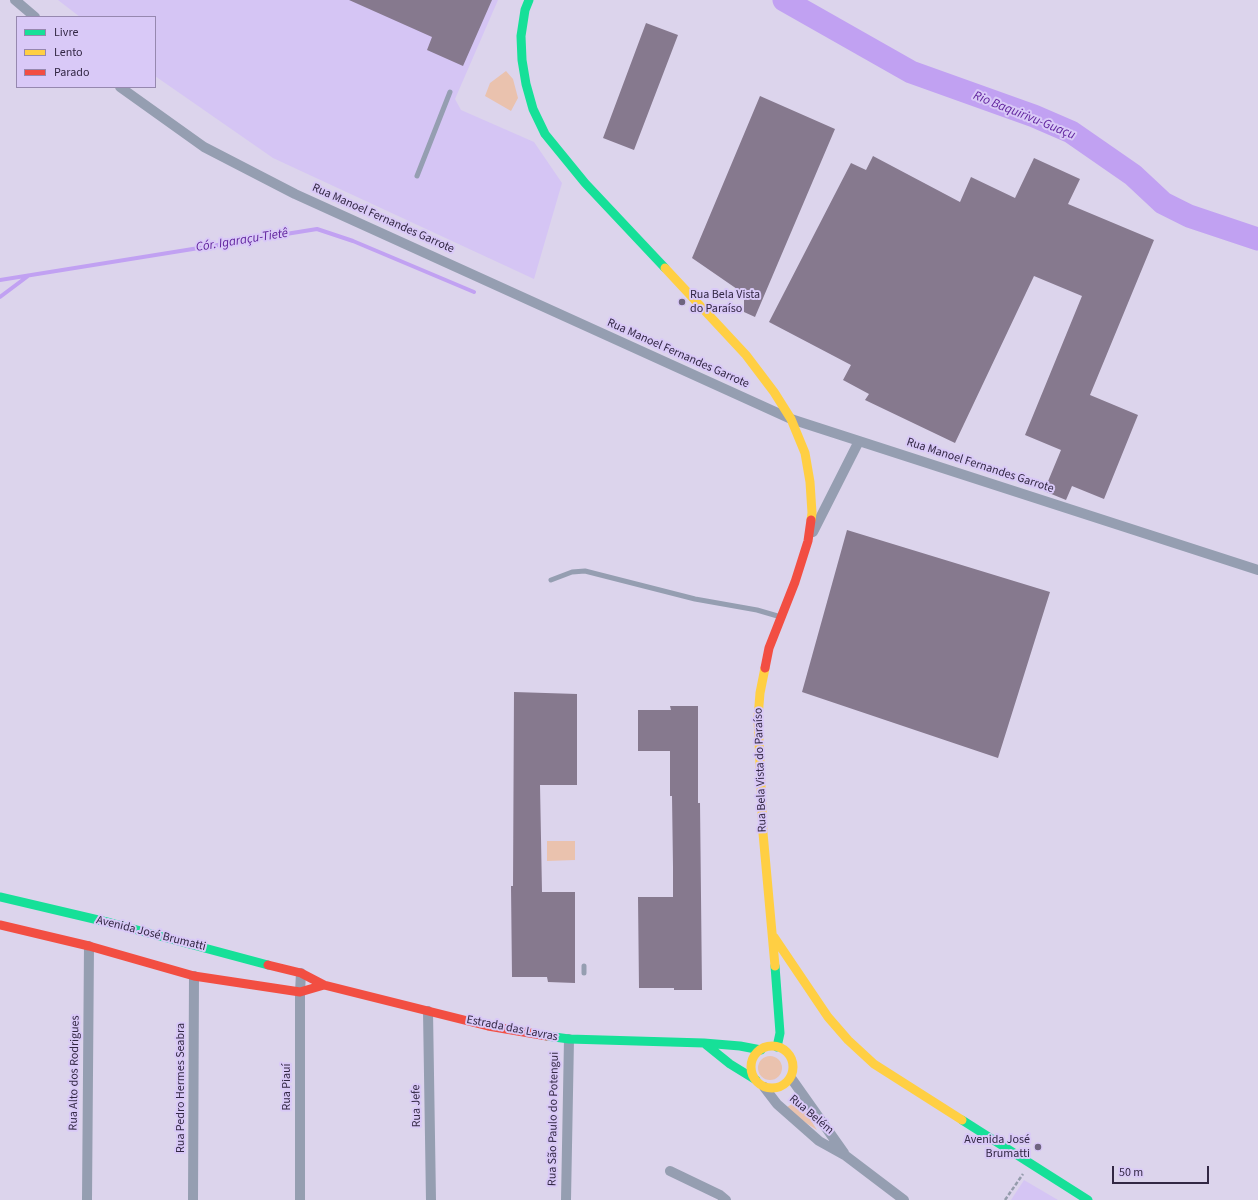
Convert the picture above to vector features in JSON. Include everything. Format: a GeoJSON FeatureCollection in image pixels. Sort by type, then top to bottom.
{"type":"FeatureCollection","features":[{"type":"Feature","properties":{"kind":"main road","name":"Rua Bela Vista do Paraíso"},"geometry":{"type":"LineString","coordinates":[[529,0],[525,10],[521,36],[522,60],[526,84],[534,109],[545,134],[585,183],[746,355],[774,392],[791,419],[805,453],[810,482],[812,513],[808,541],[795,582],[770,648],[760,693],[758,718],[763,833],[773,934],[780,1034],[780,1040],[777,1047]]}},
{"type":"Feature","properties":{"kind":"main road","name":"Avenida José Brumatti"},"geometry":{"type":"LineString","coordinates":[[0,897],[111,923],[301,973]]}},
{"type":"Feature","properties":{"kind":"main road"},"geometry":{"type":"LineString","coordinates":[[0,925],[89,946],[194,976],[300,992],[324,985]]}},
{"type":"Feature","properties":{"kind":"main road"},"geometry":{"type":"LineString","coordinates":[[773,934],[828,1017],[848,1040],[874,1064],[1088,1200]]}},
{"type":"Feature","properties":{"kind":"main road"},"geometry":{"type":"LineString","coordinates":[[787,975],[791,963]]}},
{"type":"Feature","properties":{"kind":"main road","name":"Estrada das Lavras"},"geometry":{"type":"LineString","coordinates":[[301,973],[324,985],[488,1026],[536,1035],[569,1039],[704,1042],[761,1050]]}},
{"type":"Feature","properties":{"kind":"main road"},"geometry":{"type":"LineString","coordinates":[[704,1042],[730,1064],[760,1084],[772,1088],[786,1084],[793,1071],[793,1064],[789,1038],[785,987]]}},
{"type":"Feature","properties":{"kind":"main road"},"geometry":{"type":"LineString","coordinates":[[760,1084],[752,1074],[751,1067],[752,1060],[756,1054],[766,1047],[777,1047],[785,1050],[791,1057]]}},
{"type":"Feature","properties":{"kind":"street"},"geometry":{"type":"LineString","coordinates":[[15,0],[34,16]]}},
{"type":"Feature","properties":{"kind":"street","name":"Rua Manoel Fernandes Garrote"},"geometry":{"type":"LineString","coordinates":[[121,88],[204,147],[295,194],[791,419],[1258,570]]}},
{"type":"Feature","properties":{"kind":"street"},"geometry":{"type":"LineString","coordinates":[[808,541],[859,441]]}},
{"type":"Feature","properties":{"kind":"street","name":"Rua Alto dos Rodrigues"},"geometry":{"type":"LineString","coordinates":[[87,1200],[89,946]]}},
{"type":"Feature","properties":{"kind":"street","name":"Rua Piauí"},"geometry":{"type":"LineString","coordinates":[[300,1200],[301,973]]}},
{"type":"Feature","properties":{"kind":"street","name":"Rua Pedro Hermes Seabra"},"geometry":{"type":"LineString","coordinates":[[194,976],[194,1200]]}},
{"type":"Feature","properties":{"kind":"street","name":"Rua Jefe"},"geometry":{"type":"LineString","coordinates":[[428,1011],[431,1200]]}},
{"type":"Feature","properties":{"kind":"street","name":"Rua São Paulo do Potengui"},"geometry":{"type":"LineString","coordinates":[[566,1200],[569,1039]]}},
{"type":"Feature","properties":{"kind":"street","name":"Rua Belém"},"geometry":{"type":"LineString","coordinates":[[790,1078],[846,1156]]}},
{"type":"Feature","properties":{"kind":"street","name":"Rua Belém"},"geometry":{"type":"LineString","coordinates":[[760,1084],[777,1104],[819,1141],[846,1156],[904,1200]]}},
{"type":"Feature","properties":{"kind":"street"},"geometry":{"type":"LineString","coordinates":[[670,1171],[720,1195],[726,1200]]}},
{"type":"Feature","properties":{"kind":"lane"},"geometry":{"type":"LineString","coordinates":[[417,176],[450,92]]}},
{"type":"Feature","properties":{"kind":"lane"},"geometry":{"type":"LineString","coordinates":[[551,580],[572,572],[585,571],[695,599],[757,610],[782,617]]}},
{"type":"Feature","properties":{"kind":"lane"},"geometry":{"type":"LineString","coordinates":[[584,966],[584,973]]}},
{"type":"Feature","properties":{"kind":"path"},"geometry":{"type":"LineString","coordinates":[[1005,1200],[1031,1164]]}},
{"type":"Feature","properties":{"kind":"shaded area"},"geometry":{"type":"Polygon","coordinates":[[[58,0],[498,0],[455,99],[461,110],[534,142],[562,183],[534,279],[273,158],[156,77],[156,16],[79,16],[58,0]]]}},
{"type":"Feature","properties":{"kind":"shaded area"},"geometry":{"type":"Polygon","coordinates":[[[506,71],[513,79],[518,98],[511,111],[485,96],[490,83],[506,71]]]}},
{"type":"Feature","properties":{"kind":"shaded area"},"geometry":{"type":"Polygon","coordinates":[[[547,841],[575,841],[575,860],[547,861],[547,841]]]}},
{"type":"Feature","properties":{"kind":"shaded area"},"geometry":{"type":"Polygon","coordinates":[[[770,1056],[779,1059],[782,1068],[779,1077],[770,1080],[761,1077],[758,1068],[761,1059],[770,1056]]]}},
{"type":"Feature","properties":{"kind":"shaded area"},"geometry":{"type":"Polygon","coordinates":[[[798,1100],[817,1130],[784,1109],[798,1100]]]}},
{"type":"Feature","properties":{"kind":"shaded area"},"geometry":{"type":"Polygon","coordinates":[[[1024,1180],[1058,1200],[1011,1200],[1024,1180]]]}},
{"type":"Feature","properties":{"kind":"building"},"geometry":{"type":"Polygon","coordinates":[[[349,0],[492,0],[463,66],[427,50],[432,37],[349,0]]]}},
{"type":"Feature","properties":{"kind":"building"},"geometry":{"type":"Polygon","coordinates":[[[646,23],[678,35],[634,150],[603,138],[646,23]]]}},
{"type":"Feature","properties":{"kind":"building"},"geometry":{"type":"Polygon","coordinates":[[[760,96],[835,129],[755,317],[744,312],[744,299],[737,289],[692,258],[760,96]]]}},
{"type":"Feature","properties":{"kind":"building"},"geometry":{"type":"Polygon","coordinates":[[[873,156],[960,202],[971,177],[1015,198],[1034,158],[1080,179],[1068,204],[1154,240],[1090,395],[1138,415],[1104,499],[1072,486],[1066,500],[1044,491],[1061,450],[1025,435],[1082,296],[1034,276],[955,443],[865,400],[869,394],[843,380],[851,365],[769,322],[851,163],[866,170],[873,156]]]}},
{"type":"Feature","properties":{"kind":"building"},"geometry":{"type":"Polygon","coordinates":[[[847,530],[1050,592],[998,758],[802,692],[847,530]]]}},
{"type":"Feature","properties":{"kind":"building"},"geometry":{"type":"Polygon","coordinates":[[[514,692],[577,694],[577,785],[540,785],[542,892],[575,892],[575,983],[548,982],[547,977],[512,977],[511,886],[513,886],[514,692]]]}},
{"type":"Feature","properties":{"kind":"building"},"geometry":{"type":"Polygon","coordinates":[[[670,706],[698,706],[698,803],[700,803],[702,990],[639,988],[638,897],[673,897],[673,867],[670,751],[638,751],[638,710],[671,710],[670,706]]]}},
{"type":"Feature","properties":{"kind":"waterway","name":"Rio Baquirivu-Guaçu"},"geometry":{"type":"LineString","coordinates":[[784,0],[911,72],[1034,116],[1071,132],[1133,175],[1163,203],[1189,216],[1258,239]]}},
{"type":"Feature","properties":{"kind":"waterway","name":"Cór. Igaraçu-Tietê"},"geometry":{"type":"LineString","coordinates":[[0,280],[317,229],[353,241],[474,292]]}},
{"type":"Feature","properties":{"kind":"waterway"},"geometry":{"type":"LineString","coordinates":[[0,297],[28,276]]}},
{"type":"Feature","properties":{"kind":"traffic: fast"},"geometry":{"type":"LineString","coordinates":[[529,0],[525,10],[521,36],[522,60],[526,84],[533,109],[545,134],[585,183],[665,268]]}},
{"type":"Feature","properties":{"kind":"traffic: fast"},"geometry":{"type":"LineString","coordinates":[[0,897],[111,923],[268,965]]}},
{"type":"Feature","properties":{"kind":"traffic: fast"},"geometry":{"type":"LineString","coordinates":[[775,966],[780,1033],[777,1047]]}},
{"type":"Feature","properties":{"kind":"traffic: fast"},"geometry":{"type":"LineString","coordinates":[[547,1036],[569,1039],[704,1043],[740,1046],[761,1050]]}},
{"type":"Feature","properties":{"kind":"traffic: fast"},"geometry":{"type":"LineString","coordinates":[[704,1043],[730,1064],[756,1080]]}},
{"type":"Feature","properties":{"kind":"traffic: fast"},"geometry":{"type":"LineString","coordinates":[[962,1120],[1088,1200]]}},
{"type":"Feature","properties":{"kind":"traffic: slow"},"geometry":{"type":"LineString","coordinates":[[665,268],[746,355],[774,392],[791,419],[805,453],[810,482],[811,520]]}},
{"type":"Feature","properties":{"kind":"traffic: slow"},"geometry":{"type":"LineString","coordinates":[[765,668],[760,693],[758,718],[763,833],[775,966]]}},
{"type":"Feature","properties":{"kind":"traffic: slow"},"geometry":{"type":"LineString","coordinates":[[774,937],[828,1017],[848,1040],[874,1064],[962,1120]]}},
{"type":"Feature","properties":{"kind":"traffic: slow"},"geometry":{"type":"LineString","coordinates":[[768,1046],[776,1046],[787,1052],[793,1063],[793,1067],[793,1071],[787,1082],[776,1088],[768,1088],[757,1082],[751,1071],[751,1063],[757,1052],[768,1046]]}},
{"type":"Feature","properties":{"kind":"traffic: jam"},"geometry":{"type":"LineString","coordinates":[[765,668],[769,648],[795,582],[808,541],[811,520]]}},
{"type":"Feature","properties":{"kind":"traffic: jam"},"geometry":{"type":"LineString","coordinates":[[0,925],[89,946],[194,976],[300,992],[324,985]]}},
{"type":"Feature","properties":{"kind":"traffic: jam"},"geometry":{"type":"LineString","coordinates":[[268,965],[301,973],[324,985],[488,1026],[547,1036]]}},
{"type":"Feature","properties":{"kind":"place","name":"Rua Bela Vista do Paraíso"},"geometry":{"type":"Point","coordinates":[682,302]}},
{"type":"Feature","properties":{"kind":"place","name":"Avenida José Brumatti"},"geometry":{"type":"Point","coordinates":[1038,1147]}}]}
